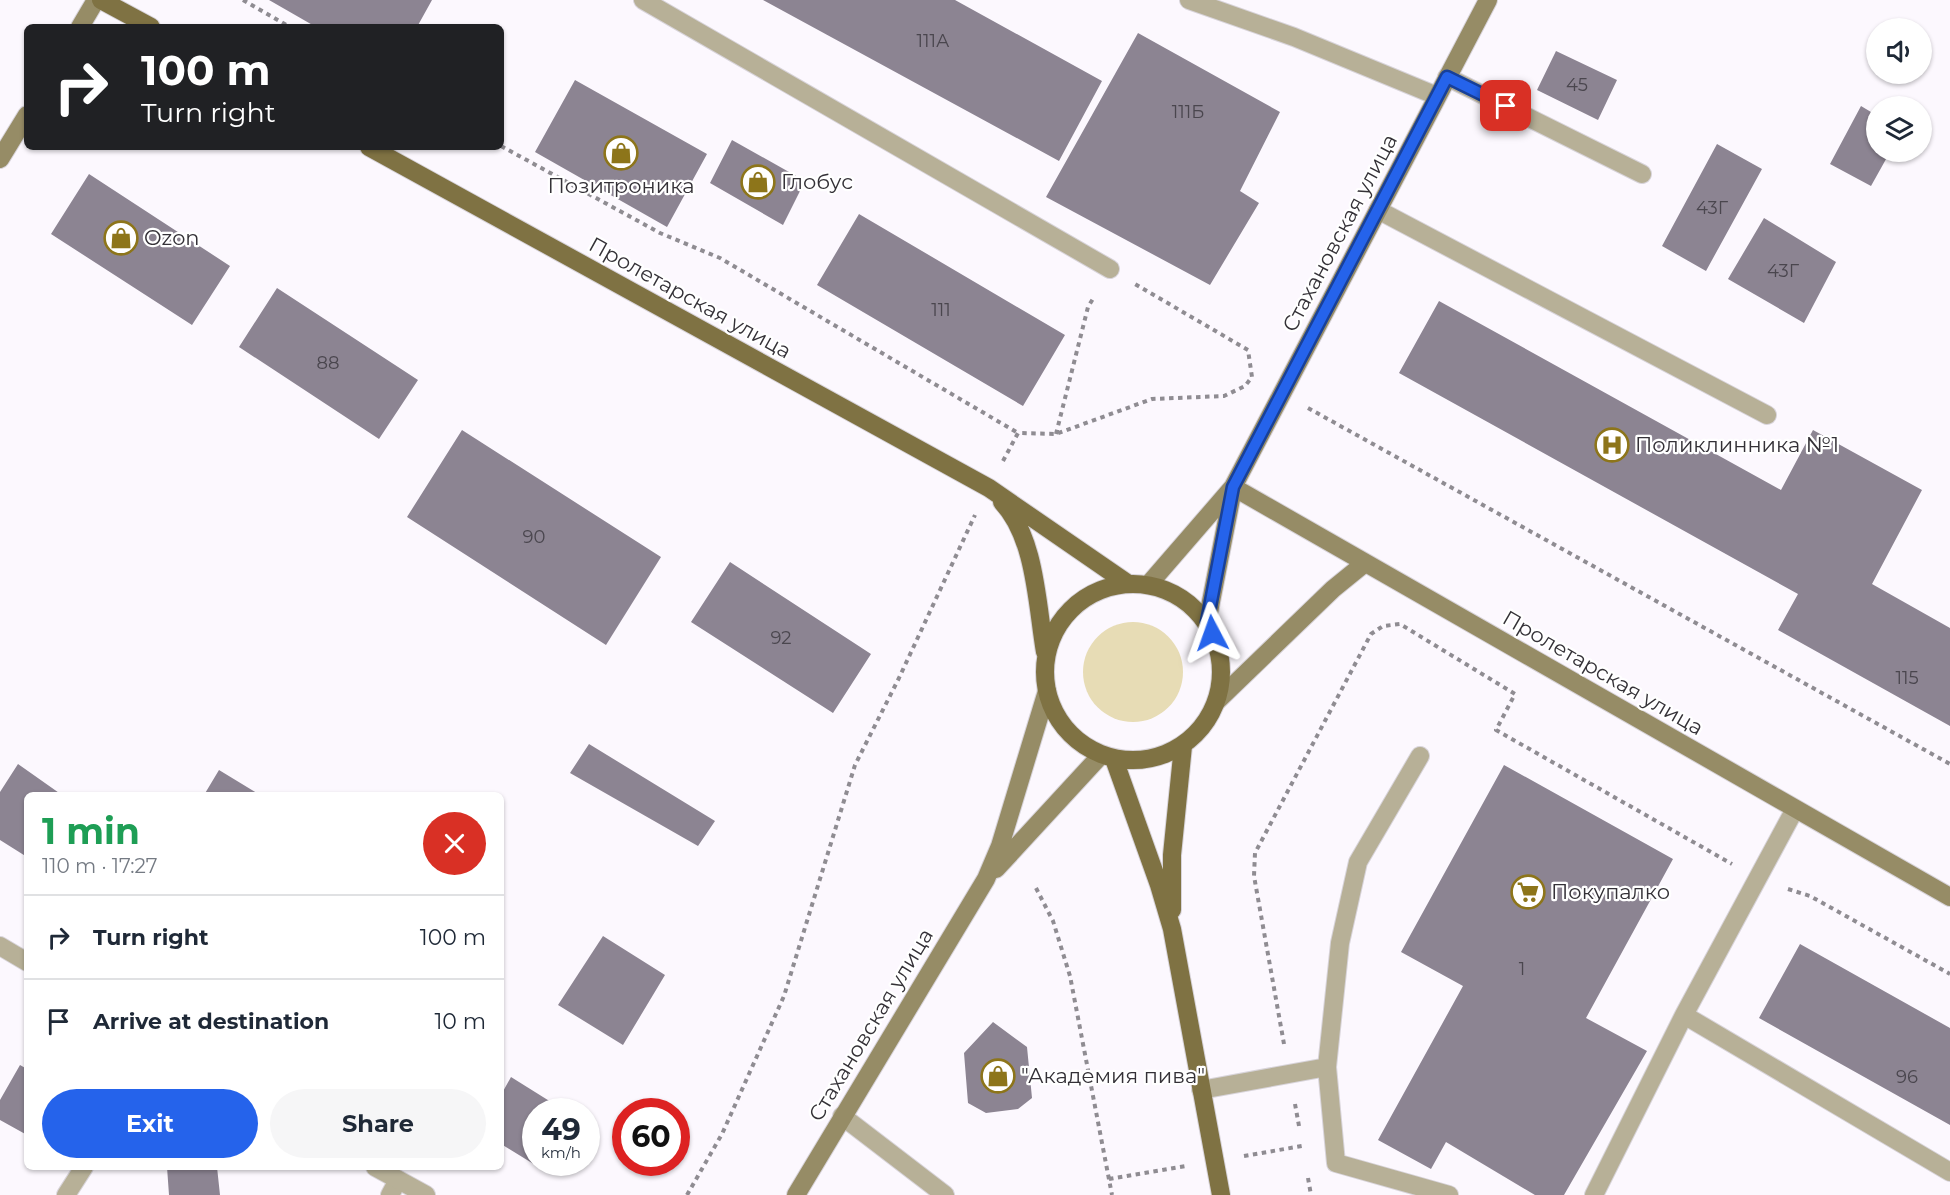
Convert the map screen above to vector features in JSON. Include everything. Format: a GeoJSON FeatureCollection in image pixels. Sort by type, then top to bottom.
{"type":"FeatureCollection","features":[{"type":"Feature","properties":{"kind":"main road"},"geometry":{"type":"LineString","coordinates":[[102,0],[146,24]]}},
{"type":"Feature","properties":{"kind":"main road","name":"Пролетарская улица"},"geometry":{"type":"LineString","coordinates":[[374,150],[989,488],[1127,583]]}},
{"type":"Feature","properties":{"kind":"main road","name":"Пролетарская улица"},"geometry":{"type":"LineString","coordinates":[[989,488],[1008,508],[1022,534],[1031,566],[1046,658]]}},
{"type":"Feature","properties":{"kind":"main road"},"geometry":{"type":"LineString","coordinates":[[1127,583],[1149,584],[1170,591],[1191,604],[1207,622],[1218,645],[1222,669],[1221,685],[1210,716],[1201,730],[1183,746],[1162,756],[1138,761],[1107,757],[1076,740],[1057,718],[1044,675],[1046,658],[1052,635],[1065,614],[1084,598],[1106,587],[1127,583]]}},
{"type":"Feature","properties":{"kind":"main road"},"geometry":{"type":"LineString","coordinates":[[1172,929],[1172,855],[1183,746]]}},
{"type":"Feature","properties":{"kind":"main road"},"geometry":{"type":"LineString","coordinates":[[1107,757],[1159,885],[1172,929],[1221,1195]]}},
{"type":"Feature","properties":{"kind":"street"},"geometry":{"type":"LineString","coordinates":[[82,24],[96,0]]}},
{"type":"Feature","properties":{"kind":"street"},"geometry":{"type":"LineString","coordinates":[[644,0],[1110,269]]}},
{"type":"Feature","properties":{"kind":"street"},"geometry":{"type":"LineString","coordinates":[[1189,0],[1294,37],[1437,96]]}},
{"type":"Feature","properties":{"kind":"street","name":"Стахановская улица"},"geometry":{"type":"LineString","coordinates":[[1149,584],[1233,487],[1488,0]]}},
{"type":"Feature","properties":{"kind":"street"},"geometry":{"type":"LineString","coordinates":[[1447,77],[1642,174]]}},
{"type":"Feature","properties":{"kind":"street"},"geometry":{"type":"LineString","coordinates":[[0,159],[24,120]]}},
{"type":"Feature","properties":{"kind":"street"},"geometry":{"type":"LineString","coordinates":[[1378,210],[1767,415]]}},
{"type":"Feature","properties":{"kind":"street","name":"Стахановская улица"},"geometry":{"type":"LineString","coordinates":[[1207,622],[1233,487]]}},
{"type":"Feature","properties":{"kind":"street","name":"Пролетарская улица"},"geometry":{"type":"LineString","coordinates":[[1233,487],[1950,897]]}},
{"type":"Feature","properties":{"kind":"street"},"geometry":{"type":"LineString","coordinates":[[1217,701],[1333,589],[1365,563]]}},
{"type":"Feature","properties":{"kind":"street","name":"Стахановская улица"},"geometry":{"type":"LineString","coordinates":[[796,1195],[986,879],[1000,846],[1047,691]]}},
{"type":"Feature","properties":{"kind":"street"},"geometry":{"type":"LineString","coordinates":[[1420,756],[1358,862],[1340,943],[1327,1067],[1336,1163],[1449,1195]]}},
{"type":"Feature","properties":{"kind":"street","name":"Стахановская улица"},"geometry":{"type":"LineString","coordinates":[[986,879],[1107,757]]}},
{"type":"Feature","properties":{"kind":"street"},"geometry":{"type":"LineString","coordinates":[[1594,1195],[1684,1015],[1796,808]]}},
{"type":"Feature","properties":{"kind":"street"},"geometry":{"type":"LineString","coordinates":[[0,946],[24,960]]}},
{"type":"Feature","properties":{"kind":"street"},"geometry":{"type":"LineString","coordinates":[[1684,1015],[1950,1172]]}},
{"type":"Feature","properties":{"kind":"street"},"geometry":{"type":"LineString","coordinates":[[1201,1090],[1327,1067]]}},
{"type":"Feature","properties":{"kind":"street"},"geometry":{"type":"LineString","coordinates":[[842,1116],[945,1195]]}},
{"type":"Feature","properties":{"kind":"street"},"geometry":{"type":"LineString","coordinates":[[66,1195],[82,1170]]}},
{"type":"Feature","properties":{"kind":"street"},"geometry":{"type":"LineString","coordinates":[[378,1170],[394,1187],[426,1195]]}},
{"type":"Feature","properties":{"kind":"path"},"geometry":{"type":"LineString","coordinates":[[243,0],[285,24]]}},
{"type":"Feature","properties":{"kind":"path"},"geometry":{"type":"LineString","coordinates":[[504,148],[660,233],[720,258],[1018,433],[1056,434],[1152,399],[1224,396],[1245,386],[1252,377],[1248,350],[1110,269],[1088,307],[1056,434]]}},
{"type":"Feature","properties":{"kind":"path"},"geometry":{"type":"LineString","coordinates":[[1252,377],[1950,764]]}},
{"type":"Feature","properties":{"kind":"path"},"geometry":{"type":"LineString","coordinates":[[687,1195],[722,1134],[783,996],[855,765],[1018,433]]}},
{"type":"Feature","properties":{"kind":"path"},"geometry":{"type":"LineString","coordinates":[[1304,1155],[1254,876],[1255,853],[1371,634],[1383,626],[1400,624],[1515,694],[1496,730],[1757,879],[1810,896],[1950,974]]}},
{"type":"Feature","properties":{"kind":"path"},"geometry":{"type":"LineString","coordinates":[[1036,888],[1053,921],[1070,976],[1112,1195]]}},
{"type":"Feature","properties":{"kind":"path"},"geometry":{"type":"LineString","coordinates":[[1307,1175],[1311,1195]]}},
{"type":"Feature","properties":{"kind":"shaded area"},"geometry":{"type":"Polygon","coordinates":[[[1133,622],[1161,630],[1175,644],[1183,672],[1175,700],[1161,714],[1133,722],[1105,714],[1091,700],[1083,672],[1091,644],[1105,630],[1133,622]]]}},
{"type":"Feature","properties":{"kind":"building"},"geometry":{"type":"Polygon","coordinates":[[[269,0],[432,0],[419,24],[311,24],[269,0]]]}},
{"type":"Feature","properties":{"kind":"building"},"geometry":{"type":"Polygon","coordinates":[[[763,0],[955,0],[1102,81],[1059,161],[763,0]]]}},
{"type":"Feature","properties":{"kind":"building"},"geometry":{"type":"Polygon","coordinates":[[[1138,33],[1280,112],[1240,191],[1259,203],[1210,285],[1046,197],[1138,33]]]}},
{"type":"Feature","properties":{"kind":"building"},"geometry":{"type":"Polygon","coordinates":[[[1556,51],[1617,80],[1598,120],[1537,90],[1556,51]]]}},
{"type":"Feature","properties":{"kind":"building"},"geometry":{"type":"Polygon","coordinates":[[[575,80],[707,154],[667,227],[535,152],[575,80]]]}},
{"type":"Feature","properties":{"kind":"building"},"geometry":{"type":"Polygon","coordinates":[[[1861,106],[1866,109],[1866,162],[1884,162],[1871,186],[1830,164],[1861,106]]]}},
{"type":"Feature","properties":{"kind":"building"},"geometry":{"type":"Polygon","coordinates":[[[732,140],[805,181],[783,225],[710,183],[732,140]]]}},
{"type":"Feature","properties":{"kind":"building"},"geometry":{"type":"Polygon","coordinates":[[[1717,144],[1762,169],[1706,271],[1662,246],[1717,144]]]}},
{"type":"Feature","properties":{"kind":"building"},"geometry":{"type":"Polygon","coordinates":[[[89,174],[230,266],[192,325],[51,234],[89,174]]]}},
{"type":"Feature","properties":{"kind":"building"},"geometry":{"type":"Polygon","coordinates":[[[859,214],[1065,335],[1023,406],[817,285],[859,214]]]}},
{"type":"Feature","properties":{"kind":"building"},"geometry":{"type":"Polygon","coordinates":[[[1764,218],[1836,262],[1804,323],[1728,279],[1764,218]]]}},
{"type":"Feature","properties":{"kind":"building"},"geometry":{"type":"Polygon","coordinates":[[[277,288],[418,380],[379,439],[239,347],[277,288]]]}},
{"type":"Feature","properties":{"kind":"building"},"geometry":{"type":"Polygon","coordinates":[[[1439,301],[1781,490],[1813,430],[1922,490],[1872,584],[1950,628],[1950,726],[1778,630],[1798,594],[1399,373],[1439,301]]]}},
{"type":"Feature","properties":{"kind":"building"},"geometry":{"type":"Polygon","coordinates":[[[462,430],[661,557],[606,645],[407,517],[462,430]]]}},
{"type":"Feature","properties":{"kind":"building"},"geometry":{"type":"Polygon","coordinates":[[[730,562],[871,654],[833,713],[691,622],[730,562]]]}},
{"type":"Feature","properties":{"kind":"building"},"geometry":{"type":"Polygon","coordinates":[[[589,744],[715,821],[698,846],[570,773],[589,744]]]}},
{"type":"Feature","properties":{"kind":"building"},"geometry":{"type":"Polygon","coordinates":[[[18,764],[58,792],[24,792],[24,855],[0,840],[0,792],[18,764]]]}},
{"type":"Feature","properties":{"kind":"building"},"geometry":{"type":"Polygon","coordinates":[[[1504,765],[1673,859],[1586,1018],[1647,1051],[1564,1195],[1535,1195],[1446,1142],[1431,1169],[1378,1140],[1463,986],[1401,952],[1504,765]]]}},
{"type":"Feature","properties":{"kind":"building"},"geometry":{"type":"Polygon","coordinates":[[[219,770],[255,792],[206,792],[219,770]]]}},
{"type":"Feature","properties":{"kind":"building"},"geometry":{"type":"Polygon","coordinates":[[[603,936],[665,975],[623,1045],[558,1005],[603,936]]]}},
{"type":"Feature","properties":{"kind":"building"},"geometry":{"type":"Polygon","coordinates":[[[1800,944],[1950,1028],[1950,1125],[1759,1018],[1800,944]]]}},
{"type":"Feature","properties":{"kind":"building","name":"\"Академия пива\""},"geometry":{"type":"Polygon","coordinates":[[[993,1022],[1027,1047],[1032,1098],[1018,1109],[986,1113],[968,1103],[964,1053],[993,1022]]]}},
{"type":"Feature","properties":{"kind":"building"},"geometry":{"type":"Polygon","coordinates":[[[20,1065],[24,1067],[24,1133],[0,1120],[0,1100],[20,1065]]]}},
{"type":"Feature","properties":{"kind":"building"},"geometry":{"type":"Polygon","coordinates":[[[511,1077],[545,1098],[522,1098],[522,1157],[504,1146],[504,1090],[511,1077]]]}},
{"type":"Feature","properties":{"kind":"building"},"geometry":{"type":"Polygon","coordinates":[[[167,1170],[217,1170],[220,1195],[169,1195],[167,1170]]]}},
{"type":"Feature","properties":{"kind":"place","name":"Позитроника"},"geometry":{"type":"Point","coordinates":[621,153]}},
{"type":"Feature","properties":{"kind":"place","name":"Глобус"},"geometry":{"type":"Point","coordinates":[758,182]}},
{"type":"Feature","properties":{"kind":"place","name":"Ozon"},"geometry":{"type":"Point","coordinates":[121,238]}},
{"type":"Feature","properties":{"kind":"place","name":"Поликлинника №1"},"geometry":{"type":"Point","coordinates":[1612,445]}},
{"type":"Feature","properties":{"kind":"place","name":"Покупалко"},"geometry":{"type":"Point","coordinates":[1528,892]}},
{"type":"Feature","properties":{"kind":"place","name":"\"Академия пива\""},"geometry":{"type":"Point","coordinates":[998,1076]}},
{"type":"Feature","properties":{"kind":"route"},"geometry":{"type":"LineString","coordinates":[[1212,633],[1207,622],[1233,487],[1447,77],[1506,106]]}}]}
